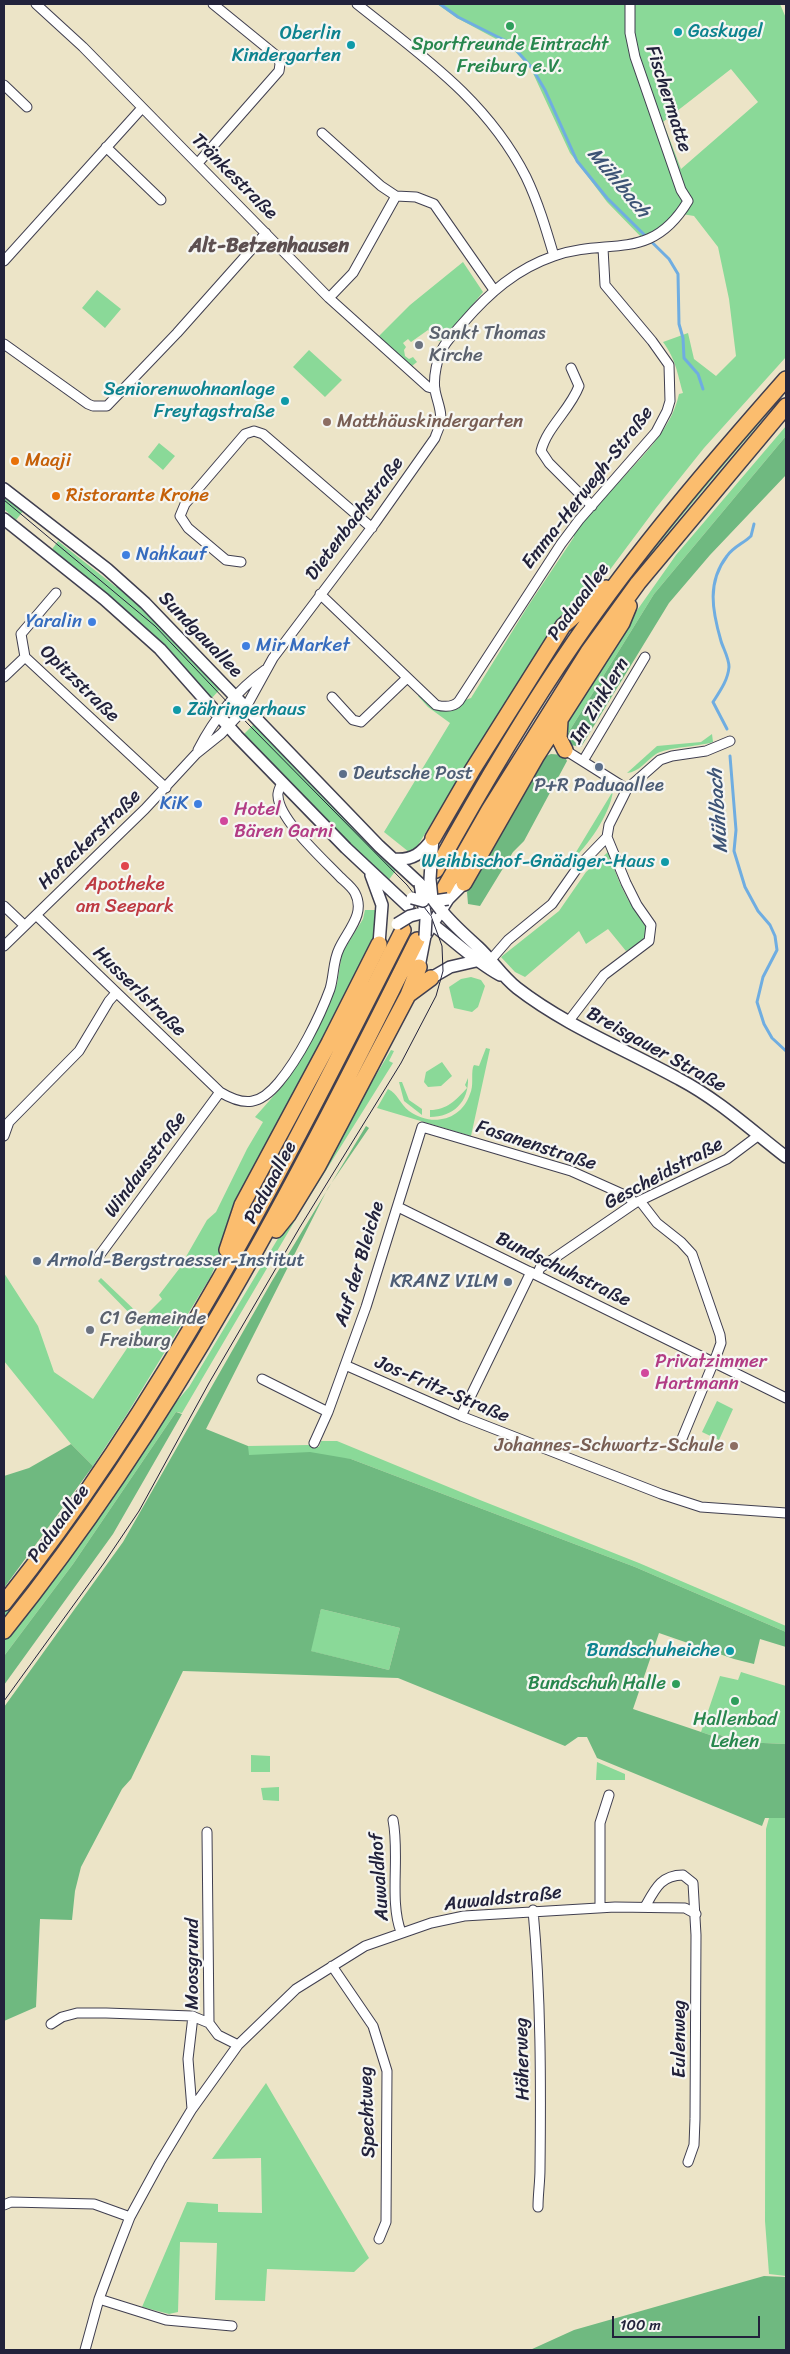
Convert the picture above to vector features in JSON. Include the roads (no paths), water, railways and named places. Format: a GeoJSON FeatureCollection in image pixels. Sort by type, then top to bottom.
{"type":"FeatureCollection","features":[{"type":"Feature","properties":{"kind":"highway","name":"Paduaallee"},"geometry":{"type":"LineString","coordinates":[[433,867],[576,639],[691,490],[786,379]]}},
{"type":"Feature","properties":{"kind":"highway","name":"Paduaallee"},"geometry":{"type":"LineString","coordinates":[[453,891],[554,705],[588,652],[638,583],[786,406]]}},
{"type":"Feature","properties":{"kind":"highway"},"geometry":{"type":"LineString","coordinates":[[433,838],[473,769],[563,626],[631,566]]}},
{"type":"Feature","properties":{"kind":"highway"},"geometry":{"type":"LineString","coordinates":[[453,891],[622,623],[638,583]]}},
{"type":"Feature","properties":{"kind":"highway"},"geometry":{"type":"LineString","coordinates":[[536,757],[548,751],[565,750],[559,738],[561,719]]}},
{"type":"Feature","properties":{"kind":"highway","name":"Paduaallee"},"geometry":{"type":"LineString","coordinates":[[4,1603],[37,1562],[135,1419],[216,1285],[311,1113],[400,927]]}},
{"type":"Feature","properties":{"kind":"highway"},"geometry":{"type":"LineString","coordinates":[[216,1285],[242,1205],[329,1043],[379,944]]}},
{"type":"Feature","properties":{"kind":"highway","name":"Paduaallee"},"geometry":{"type":"LineString","coordinates":[[4,1631],[106,1494],[180,1382],[252,1260],[421,949]]}},
{"type":"Feature","properties":{"kind":"highway"},"geometry":{"type":"LineString","coordinates":[[252,1260],[288,1215],[318,1166],[408,995],[421,949]]}},
{"type":"Feature","properties":{"kind":"highway"},"geometry":{"type":"LineString","coordinates":[[408,995],[431,978]]}},
{"type":"Feature","properties":{"kind":"street","name":"Tränkestraße"},"geometry":{"type":"LineString","coordinates":[[36,4],[83,47],[329,298],[428,387],[435,389]]}},
{"type":"Feature","properties":{"kind":"street"},"geometry":{"type":"LineString","coordinates":[[198,163],[279,71],[280,64],[278,58],[213,4]]}},
{"type":"Feature","properties":{"kind":"street"},"geometry":{"type":"LineString","coordinates":[[357,4],[453,80],[484,113],[510,149],[526,177],[554,256]]}},
{"type":"Feature","properties":{"kind":"street","name":"Fischermatte"},"geometry":{"type":"LineString","coordinates":[[630,4],[630,33],[635,57],[682,190],[688,201]]}},
{"type":"Feature","properties":{"kind":"street"},"geometry":{"type":"LineString","coordinates":[[4,85],[28,106]]}},
{"type":"Feature","properties":{"kind":"street"},"geometry":{"type":"LineString","coordinates":[[4,261],[142,108]]}},
{"type":"Feature","properties":{"kind":"street"},"geometry":{"type":"LineString","coordinates":[[322,134],[381,186],[396,196],[416,197],[434,204],[494,290]]}},
{"type":"Feature","properties":{"kind":"street"},"geometry":{"type":"LineString","coordinates":[[106,148],[161,200]]}},
{"type":"Feature","properties":{"kind":"street"},"geometry":{"type":"LineString","coordinates":[[329,298],[353,273],[396,196]]}},
{"type":"Feature","properties":{"kind":"street","name":"Dietenbachstraße"},"geometry":{"type":"LineString","coordinates":[[231,722],[246,706],[265,670],[320,594],[372,528],[434,438],[440,425],[441,413],[435,389],[439,356],[445,345],[494,290],[530,266],[554,256],[577,250],[629,246],[649,240],[678,217],[688,201]]}},
{"type":"Feature","properties":{"kind":"street"},"geometry":{"type":"LineString","coordinates":[[4,344],[88,404],[107,406],[266,233]]}},
{"type":"Feature","properties":{"kind":"street","name":"Emma-Herwegh-Straße"},"geometry":{"type":"LineString","coordinates":[[407,678],[436,705],[444,707],[456,705],[561,544],[656,432],[667,411],[670,401],[668,365],[652,341],[605,285],[603,278],[604,248]]}},
{"type":"Feature","properties":{"kind":"street"},"geometry":{"type":"LineString","coordinates":[[571,368],[578,386],[573,400],[543,442],[541,451],[549,463],[592,506]]}},
{"type":"Feature","properties":{"kind":"street"},"geometry":{"type":"LineString","coordinates":[[241,562],[226,560],[188,528],[180,516],[185,504],[245,434],[254,431],[263,434],[372,528]]}},
{"type":"Feature","properties":{"kind":"street","name":"Sundgauallee"},"geometry":{"type":"LineString","coordinates":[[4,489],[107,570],[145,603],[393,859],[420,884],[432,914]]}},
{"type":"Feature","properties":{"kind":"street","name":"Sundgauallee"},"geometry":{"type":"LineString","coordinates":[[4,519],[139,629],[222,711],[282,782],[383,884],[432,914]]}},
{"type":"Feature","properties":{"kind":"street","name":"Opitzstraße"},"geometry":{"type":"LineString","coordinates":[[56,593],[22,634],[25,657],[166,788]]}},
{"type":"Feature","properties":{"kind":"street"},"geometry":{"type":"LineString","coordinates":[[320,594],[407,678],[361,722],[353,720],[332,698]]}},
{"type":"Feature","properties":{"kind":"street"},"geometry":{"type":"LineString","coordinates":[[4,677],[25,657]]}},
{"type":"Feature","properties":{"kind":"street","name":"Im Zinklern"},"geometry":{"type":"LineString","coordinates":[[583,761],[645,657]]}},
{"type":"Feature","properties":{"kind":"street","name":"Dietenbachstraße"},"geometry":{"type":"LineString","coordinates":[[222,711],[250,681],[265,670]]}},
{"type":"Feature","properties":{"kind":"street","name":"Hofackerstraße"},"geometry":{"type":"LineString","coordinates":[[196,754],[212,724],[222,711]]}},
{"type":"Feature","properties":{"kind":"street","name":"Hofackerstraße"},"geometry":{"type":"LineString","coordinates":[[4,946],[166,788],[196,754],[231,722]]}},
{"type":"Feature","properties":{"kind":"street"},"geometry":{"type":"LineString","coordinates":[[431,978],[450,967],[484,963],[552,904],[578,867],[606,837],[609,825],[627,789],[660,760],[672,756],[706,751],[730,741]]}},
{"type":"Feature","properties":{"kind":"street"},"geometry":{"type":"LineString","coordinates":[[565,750],[627,789]]}},
{"type":"Feature","properties":{"kind":"street"},"geometry":{"type":"LineString","coordinates":[[220,1092],[232,1100],[254,1102],[267,1095],[287,1073],[324,1004],[334,972],[338,950],[358,913],[355,892],[301,837],[284,814],[278,796],[282,782]]}},
{"type":"Feature","properties":{"kind":"street"},"geometry":{"type":"LineString","coordinates":[[568,1022],[604,975],[649,941],[652,933],[651,925],[630,891],[606,837]]}},
{"type":"Feature","properties":{"kind":"street"},"geometry":{"type":"LineString","coordinates":[[393,859],[403,860],[417,856],[433,838]]}},
{"type":"Feature","properties":{"kind":"street"},"geometry":{"type":"LineString","coordinates":[[421,949],[432,914],[430,879],[433,867],[433,838]]}},
{"type":"Feature","properties":{"kind":"street"},"geometry":{"type":"LineString","coordinates":[[369,871],[382,905],[379,944]]}},
{"type":"Feature","properties":{"kind":"street"},"geometry":{"type":"LineString","coordinates":[[379,944],[410,916],[432,914],[453,891]]}},
{"type":"Feature","properties":{"kind":"street"},"geometry":{"type":"LineString","coordinates":[[4,906],[24,925]]}},
{"type":"Feature","properties":{"kind":"street","name":"Breisgauer Straße"},"geometry":{"type":"LineString","coordinates":[[432,914],[484,963],[534,1000],[568,1022],[680,1079],[725,1108],[786,1157]]}},
{"type":"Feature","properties":{"kind":"street","name":"Husserlstraße"},"geometry":{"type":"LineString","coordinates":[[36,915],[220,1092]]}},
{"type":"Feature","properties":{"kind":"street"},"geometry":{"type":"LineString","coordinates":[[4,1136],[9,1122],[79,1050],[109,1001],[116,993]]}},
{"type":"Feature","properties":{"kind":"street","name":"Windausstraße"},"geometry":{"type":"LineString","coordinates":[[99,1256],[220,1092]]}},
{"type":"Feature","properties":{"kind":"street","name":"Fasanenstraße"},"geometry":{"type":"LineString","coordinates":[[422,1127],[571,1171],[638,1202],[657,1223],[681,1242],[692,1254],[720,1335],[721,1343],[713,1362]]}},
{"type":"Feature","properties":{"kind":"street","name":"Auf der Bleiche"},"geometry":{"type":"LineString","coordinates":[[314,1444],[345,1364],[398,1207],[398,1198],[422,1127]]}},
{"type":"Feature","properties":{"kind":"street","name":"Gescheidstraße"},"geometry":{"type":"LineString","coordinates":[[461,1416],[534,1274],[540,1268],[638,1202],[727,1159],[759,1135]]}},
{"type":"Feature","properties":{"kind":"street","name":"Bundschuhstraße"},"geometry":{"type":"LineString","coordinates":[[398,1207],[786,1398]]}},
{"type":"Feature","properties":{"kind":"street"},"geometry":{"type":"LineString","coordinates":[[681,1441],[713,1362]]}},
{"type":"Feature","properties":{"kind":"street","name":"Jos-Fritz-Straße"},"geometry":{"type":"LineString","coordinates":[[345,1364],[461,1416],[661,1494],[701,1507],[786,1513]]}},
{"type":"Feature","properties":{"kind":"street"},"geometry":{"type":"LineString","coordinates":[[262,1379],[328,1412]]}},
{"type":"Feature","properties":{"kind":"street"},"geometry":{"type":"LineString","coordinates":[[600,1907],[600,1823],[609,1795]]}},
{"type":"Feature","properties":{"kind":"street","name":"Auwaldhof"},"geometry":{"type":"LineString","coordinates":[[393,1820],[396,1837],[396,1911],[401,1932]]}},
{"type":"Feature","properties":{"kind":"street","name":"Moosgrund"},"geometry":{"type":"LineString","coordinates":[[51,2024],[62,2017],[77,2013],[193,2016],[209,2023],[208,1832]]}},
{"type":"Feature","properties":{"kind":"street"},"geometry":{"type":"LineString","coordinates":[[645,1907],[662,1881],[672,1875],[683,1875],[690,1879],[695,1888],[696,1914]]}},
{"type":"Feature","properties":{"kind":"street","name":"Auwaldstraße"},"geometry":{"type":"LineString","coordinates":[[85,2350],[100,2299],[130,2217],[160,2162],[192,2109],[238,2046],[296,1989],[365,1946],[431,1922],[464,1916],[600,1907],[685,1908],[696,1914]]}},
{"type":"Feature","properties":{"kind":"street","name":"Häherweg"},"geometry":{"type":"LineString","coordinates":[[533,1910],[538,1957],[540,2074],[538,2207]]}},
{"type":"Feature","properties":{"kind":"street","name":"Eulenweg"},"geometry":{"type":"LineString","coordinates":[[688,2162],[694,2145],[696,1914]]}},
{"type":"Feature","properties":{"kind":"street","name":"Spechtweg"},"geometry":{"type":"LineString","coordinates":[[332,1966],[373,2026],[387,2071],[386,2222],[379,2239]]}},
{"type":"Feature","properties":{"kind":"street"},"geometry":{"type":"LineString","coordinates":[[192,2109],[188,2058],[193,2016]]}},
{"type":"Feature","properties":{"kind":"street"},"geometry":{"type":"LineString","coordinates":[[209,2023],[218,2035],[238,2046]]}},
{"type":"Feature","properties":{"kind":"street"},"geometry":{"type":"LineString","coordinates":[[4,2205],[11,2202],[94,2204],[130,2217]]}},
{"type":"Feature","properties":{"kind":"street"},"geometry":{"type":"LineString","coordinates":[[100,2299],[166,2320],[232,2326]]}},
{"type":"Feature","properties":{"kind":"waterway","name":"Mühlbach"},"geometry":{"type":"LineString","coordinates":[[440,4],[458,17],[510,43],[532,68],[545,90],[577,161],[607,198],[669,259],[678,274],[679,324],[683,338],[684,358],[698,374],[703,389]]}},
{"type":"Feature","properties":{"kind":"waterway","name":"Mühlbach"},"geometry":{"type":"LineString","coordinates":[[727,729],[713,702],[721,690],[729,667],[715,618],[714,586],[716,576],[729,553],[751,536],[754,524]]}},
{"type":"Feature","properties":{"kind":"waterway","name":"Mühlbach"},"geometry":{"type":"LineString","coordinates":[[730,756],[736,830],[734,851],[745,887],[758,911],[770,925],[775,936],[777,950],[763,977],[757,1002],[764,1024],[772,1038],[786,1051]]}},
{"type":"Feature","properties":{"kind":"tram line"},"geometry":{"type":"LineString","coordinates":[[4,500],[155,626],[249,725],[407,885],[431,916],[442,946],[443,971],[436,996],[401,1063],[300,1227],[209,1383],[139,1511],[104,1563],[4,1701]]}},
{"type":"Feature","properties":{"kind":"place","name":"Sportfreunde Eintracht Freiburg e.V."},"geometry":{"type":"Point","coordinates":[510,26]}},
{"type":"Feature","properties":{"kind":"place","name":"Gaskugel"},"geometry":{"type":"Point","coordinates":[678,32]}},
{"type":"Feature","properties":{"kind":"place","name":"Oberlin Kindergarten"},"geometry":{"type":"Point","coordinates":[351,45]}},
{"type":"Feature","properties":{"kind":"place","name":"Sankt Thomas Kirche"},"geometry":{"type":"Point","coordinates":[419,345]}},
{"type":"Feature","properties":{"kind":"place","name":"Seniorenwohnanlage Freytagstraße"},"geometry":{"type":"Point","coordinates":[285,401]}},
{"type":"Feature","properties":{"kind":"place","name":"Matthäuskindergarten"},"geometry":{"type":"Point","coordinates":[327,422]}},
{"type":"Feature","properties":{"kind":"place","name":"Maaji"},"geometry":{"type":"Point","coordinates":[15,461]}},
{"type":"Feature","properties":{"kind":"place","name":"Ristorante Krone"},"geometry":{"type":"Point","coordinates":[56,496]}},
{"type":"Feature","properties":{"kind":"place","name":"Nahkauf"},"geometry":{"type":"Point","coordinates":[126,555]}},
{"type":"Feature","properties":{"kind":"place","name":"Yaralin"},"geometry":{"type":"Point","coordinates":[92,622]}},
{"type":"Feature","properties":{"kind":"place","name":"Mir Market"},"geometry":{"type":"Point","coordinates":[246,646]}},
{"type":"Feature","properties":{"kind":"place","name":"Zähringerhaus"},"geometry":{"type":"Point","coordinates":[177,710]}},
{"type":"Feature","properties":{"kind":"place","name":"P+R Paduaallee"},"geometry":{"type":"Point","coordinates":[599,767]}},
{"type":"Feature","properties":{"kind":"place","name":"Deutsche Post"},"geometry":{"type":"Point","coordinates":[343,774]}},
{"type":"Feature","properties":{"kind":"place","name":"KiK"},"geometry":{"type":"Point","coordinates":[198,804]}},
{"type":"Feature","properties":{"kind":"place","name":"Hotel Bären Garni"},"geometry":{"type":"Point","coordinates":[224,821]}},
{"type":"Feature","properties":{"kind":"place","name":"Weihbischof-Gnädiger-Haus"},"geometry":{"type":"Point","coordinates":[665,862]}},
{"type":"Feature","properties":{"kind":"place","name":"Apotheke am Seepark"},"geometry":{"type":"Point","coordinates":[125,866]}},
{"type":"Feature","properties":{"kind":"place","name":"Arnold-Bergstraesser-Institut"},"geometry":{"type":"Point","coordinates":[37,1261]}},
{"type":"Feature","properties":{"kind":"place","name":"KRANZ VILM"},"geometry":{"type":"Point","coordinates":[508,1282]}},
{"type":"Feature","properties":{"kind":"place","name":"C1 Gemeinde Freiburg"},"geometry":{"type":"Point","coordinates":[90,1330]}},
{"type":"Feature","properties":{"kind":"place","name":"Privatzimmer Hartmann"},"geometry":{"type":"Point","coordinates":[645,1373]}},
{"type":"Feature","properties":{"kind":"place","name":"Johannes-Schwartz-Schule"},"geometry":{"type":"Point","coordinates":[734,1446]}},
{"type":"Feature","properties":{"kind":"place","name":"Bundschuheiche"},"geometry":{"type":"Point","coordinates":[730,1651]}},
{"type":"Feature","properties":{"kind":"place","name":"Bundschuh Halle"},"geometry":{"type":"Point","coordinates":[676,1684]}},
{"type":"Feature","properties":{"kind":"place","name":"Hallenbad Lehen"},"geometry":{"type":"Point","coordinates":[735,1701]}},
{"type":"Feature","properties":{"kind":"district","name":"Alt-Betzenhausen"},"geometry":{"type":"Point","coordinates":[269,247]}}]}
